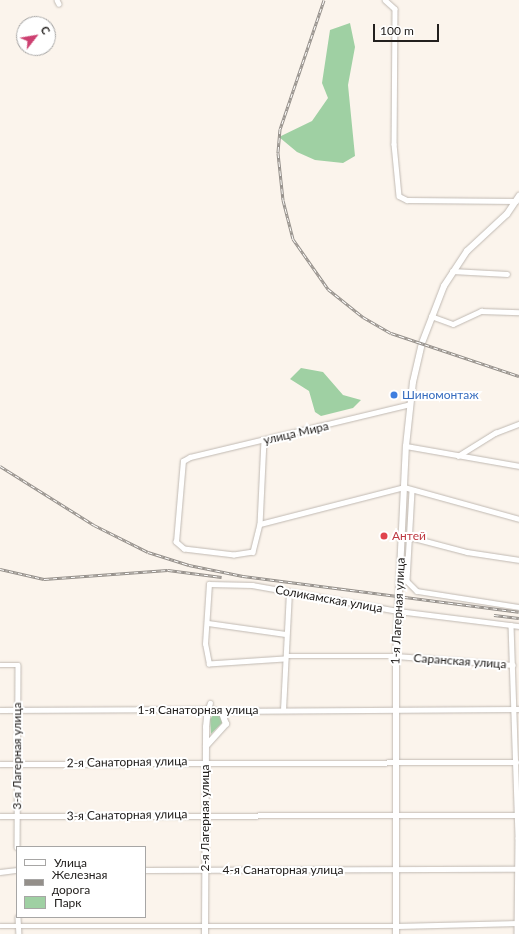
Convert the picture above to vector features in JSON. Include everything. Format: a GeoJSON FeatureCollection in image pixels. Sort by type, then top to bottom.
{"type":"FeatureCollection","features":[{"type":"Feature","properties":{"kind":"main road","name":"1-я Лагерная улица"},"geometry":{"type":"LineString","coordinates":[[396,934],[398,760],[396,656],[406,446],[410,404],[417,362],[431,316],[452,271],[518,199]]}},
{"type":"Feature","properties":{"kind":"main road","name":"1-я Санаторная улица"},"geometry":{"type":"LineString","coordinates":[[209,706],[216,711]]}},
{"type":"Feature","properties":{"kind":"main road","name":"2-я Лагерная улица"},"geometry":{"type":"LineString","coordinates":[[205,934],[205,761],[209,706]]}},
{"type":"Feature","properties":{"kind":"main road"},"geometry":{"type":"LineString","coordinates":[[206,746],[226,724],[224,715],[216,711],[207,719]]}},
{"type":"Feature","properties":{"kind":"street"},"geometry":{"type":"LineString","coordinates":[[385,0],[395,9],[395,170],[396,187],[402,199],[518,199]]}},
{"type":"Feature","properties":{"kind":"street"},"geometry":{"type":"LineString","coordinates":[[452,271],[507,274]]}},
{"type":"Feature","properties":{"kind":"street"},"geometry":{"type":"LineString","coordinates":[[431,316],[453,324],[480,311],[519,312]]}},
{"type":"Feature","properties":{"kind":"street","name":"улица Мира"},"geometry":{"type":"LineString","coordinates":[[260,524],[253,552],[246,555],[184,549],[176,542],[183,461],[410,404]]}},
{"type":"Feature","properties":{"kind":"street"},"geometry":{"type":"LineString","coordinates":[[458,456],[494,433],[519,424]]}},
{"type":"Feature","properties":{"kind":"street"},"geometry":{"type":"LineString","coordinates":[[264,440],[260,524],[404,487],[412,491],[519,519]]}},
{"type":"Feature","properties":{"kind":"street"},"geometry":{"type":"LineString","coordinates":[[406,446],[519,466]]}},
{"type":"Feature","properties":{"kind":"street"},"geometry":{"type":"LineString","coordinates":[[412,491],[407,581],[417,591],[519,607]]}},
{"type":"Feature","properties":{"kind":"street"},"geometry":{"type":"LineString","coordinates":[[410,538],[467,552],[519,560]]}},
{"type":"Feature","properties":{"kind":"street","name":"Соликамская улица"},"geometry":{"type":"LineString","coordinates":[[208,623],[209,584],[252,585],[398,611],[519,626]]}},
{"type":"Feature","properties":{"kind":"street"},"geometry":{"type":"LineString","coordinates":[[283,710],[286,657],[284,634],[289,592]]}},
{"type":"Feature","properties":{"kind":"street"},"geometry":{"type":"LineString","coordinates":[[208,623],[284,634]]}},
{"type":"Feature","properties":{"kind":"street","name":"Саранская улица"},"geometry":{"type":"LineString","coordinates":[[208,623],[205,644],[209,664],[286,657],[396,656],[513,665]]}},
{"type":"Feature","properties":{"kind":"street"},"geometry":{"type":"LineString","coordinates":[[511,625],[517,709],[516,762],[519,869],[517,934]]}},
{"type":"Feature","properties":{"kind":"street","name":"3-я Лагерная улица"},"geometry":{"type":"LineString","coordinates":[[0,665],[18,665],[16,764],[17,846]]}},
{"type":"Feature","properties":{"kind":"street","name":"1-я Санаторная улица"},"geometry":{"type":"LineString","coordinates":[[0,710],[209,706]]}},
{"type":"Feature","properties":{"kind":"street","name":"1-я Санаторная улица"},"geometry":{"type":"LineString","coordinates":[[216,711],[396,708],[517,709]]}},
{"type":"Feature","properties":{"kind":"street","name":"2-я Санаторная улица"},"geometry":{"type":"LineString","coordinates":[[0,764],[398,760],[516,762]]}},
{"type":"Feature","properties":{"kind":"street","name":"3-я Санаторная улица"},"geometry":{"type":"LineString","coordinates":[[0,816],[518,815]]}},
{"type":"Feature","properties":{"kind":"street","name":"4-я Санаторная улица"},"geometry":{"type":"LineString","coordinates":[[146,870],[519,869]]}},
{"type":"Feature","properties":{"kind":"street"},"geometry":{"type":"LineString","coordinates":[[0,872],[16,870]]}},
{"type":"Feature","properties":{"kind":"street"},"geometry":{"type":"LineString","coordinates":[[18,918],[19,934]]}},
{"type":"Feature","properties":{"kind":"street"},"geometry":{"type":"LineString","coordinates":[[0,926],[205,924],[396,926],[518,923]]}},
{"type":"Feature","properties":{"kind":"green space"},"geometry":{"type":"Polygon","coordinates":[[[350,23],[355,47],[348,85],[355,156],[343,163],[315,160],[297,152],[279,137],[312,121],[328,98],[322,83],[330,30],[350,23]]]}},
{"type":"Feature","properties":{"kind":"green space"},"geometry":{"type":"Polygon","coordinates":[[[301,368],[323,372],[343,395],[361,400],[353,408],[321,416],[315,412],[309,391],[290,379],[301,368]]]}},
{"type":"Feature","properties":{"kind":"green space"},"geometry":{"type":"Polygon","coordinates":[[[214,714],[221,716],[223,722],[211,734],[210,719],[214,714]]]}},
{"type":"Feature","properties":{"kind":"railway"},"geometry":{"type":"LineString","coordinates":[[324,0],[280,129],[278,153],[283,200],[293,239],[328,289],[363,317],[391,333],[519,376]]}},
{"type":"Feature","properties":{"kind":"railway"},"geometry":{"type":"LineString","coordinates":[[0,466],[94,525],[148,552],[189,565],[243,576],[519,612]]}},
{"type":"Feature","properties":{"kind":"railway"},"geometry":{"type":"LineString","coordinates":[[0,569],[44,579],[168,570],[222,577]]}},
{"type":"Feature","properties":{"kind":"railway"},"geometry":{"type":"LineString","coordinates":[[494,615],[519,618]]}},
{"type":"Feature","properties":{"kind":"place","name":"Шиномонтаж"},"geometry":{"type":"Point","coordinates":[394,395]}},
{"type":"Feature","properties":{"kind":"place","name":"Антей"},"geometry":{"type":"Point","coordinates":[384,536]}}]}
